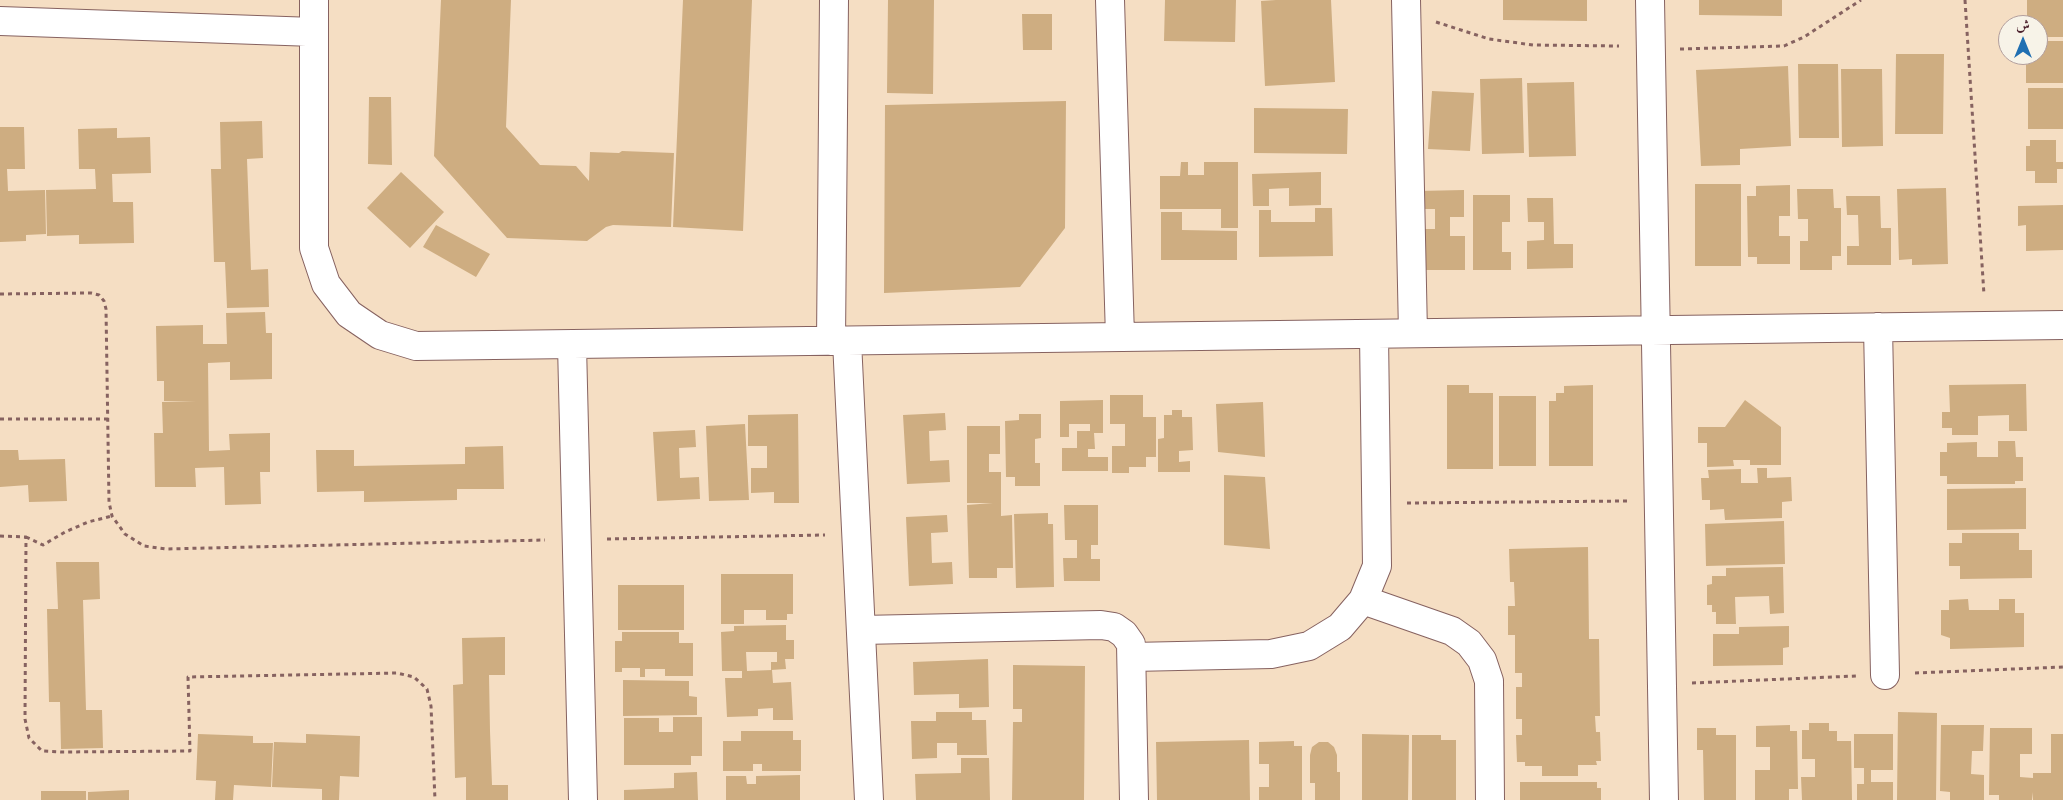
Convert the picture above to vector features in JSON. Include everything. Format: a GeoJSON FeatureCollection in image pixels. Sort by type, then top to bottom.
{"type":"FeatureCollection","features":[{"type":"Feature","properties":{"kind":"street"},"geometry":{"type":"LineString","coordinates":[[314,0],[314,248],[326,284],[349,314],[380,336],[416,346],[2063,325]]}},
{"type":"Feature","properties":{"kind":"street"},"geometry":{"type":"LineString","coordinates":[[834,0],[839,341],[856,535],[869,800]]}},
{"type":"Feature","properties":{"kind":"street"},"geometry":{"type":"LineString","coordinates":[[1110,0],[1120,337]]}},
{"type":"Feature","properties":{"kind":"street"},"geometry":{"type":"LineString","coordinates":[[1650,0],[1664,800]]}},
{"type":"Feature","properties":{"kind":"street"},"geometry":{"type":"LineString","coordinates":[[1406,4],[1413,333]]}},
{"type":"Feature","properties":{"kind":"street"},"geometry":{"type":"LineString","coordinates":[[0,22],[314,32]]}},
{"type":"Feature","properties":{"kind":"street"},"geometry":{"type":"LineString","coordinates":[[1878,327],[1885,675]]}},
{"type":"Feature","properties":{"kind":"street"},"geometry":{"type":"LineString","coordinates":[[1132,657],[1271,654],[1309,646],[1340,627],[1363,600],[1377,566],[1374,334]]}},
{"type":"Feature","properties":{"kind":"street"},"geometry":{"type":"LineString","coordinates":[[572,345],[582,800]]}},
{"type":"Feature","properties":{"kind":"street"},"geometry":{"type":"LineString","coordinates":[[1363,600],[1452,631],[1470,642],[1482,660],[1489,681],[1490,800]]}},
{"type":"Feature","properties":{"kind":"street"},"geometry":{"type":"LineString","coordinates":[[861,630],[1101,625],[1114,627],[1124,634],[1131,644],[1134,800]]}},
{"type":"Feature","properties":{"kind":"path"},"geometry":{"type":"LineString","coordinates":[[1406,4],[1446,27],[1489,39],[1533,45],[1650,48],[1784,46],[1804,37],[1861,0]]}},
{"type":"Feature","properties":{"kind":"path"},"geometry":{"type":"LineString","coordinates":[[1965,0],[1986,326]]}},
{"type":"Feature","properties":{"kind":"path"},"geometry":{"type":"LineString","coordinates":[[0,294],[91,292],[99,295],[104,301],[106,309],[109,502],[112,516],[125,534],[144,546],[166,548],[856,535]]}},
{"type":"Feature","properties":{"kind":"path"},"geometry":{"type":"LineString","coordinates":[[0,419],[108,419]]}},
{"type":"Feature","properties":{"kind":"path"},"geometry":{"type":"LineString","coordinates":[[1376,503],[1658,500]]}},
{"type":"Feature","properties":{"kind":"path"},"geometry":{"type":"LineString","coordinates":[[0,536],[26,537],[43,545],[65,532],[88,522],[112,516]]}},
{"type":"Feature","properties":{"kind":"path"},"geometry":{"type":"LineString","coordinates":[[26,537],[25,719],[28,738],[42,751],[190,751],[188,677],[397,673],[414,677],[427,689],[431,706],[435,800]]}},
{"type":"Feature","properties":{"kind":"building"},"geometry":{"type":"Polygon","coordinates":[[[441,0],[511,0],[506,127],[540,165],[576,166],[589,181],[590,152],[674,153],[671,227],[613,225],[606,227],[587,241],[507,238],[434,156],[441,0]]]}},
{"type":"Feature","properties":{"kind":"building"},"geometry":{"type":"Polygon","coordinates":[[[683,0],[752,0],[743,231],[673,227],[683,0]]]}},
{"type":"Feature","properties":{"kind":"building"},"geometry":{"type":"Polygon","coordinates":[[[888,0],[934,0],[933,94],[887,93],[888,0]]]}},
{"type":"Feature","properties":{"kind":"building"},"geometry":{"type":"Polygon","coordinates":[[[1165,0],[1236,0],[1235,42],[1164,41],[1165,0]]]}},
{"type":"Feature","properties":{"kind":"building"},"geometry":{"type":"Polygon","coordinates":[[[1331,0],[1335,82],[1265,86],[1261,1],[1331,0]]]}},
{"type":"Feature","properties":{"kind":"building"},"geometry":{"type":"Polygon","coordinates":[[[1503,0],[1587,0],[1587,21],[1503,20],[1503,0]]]}},
{"type":"Feature","properties":{"kind":"building"},"geometry":{"type":"Polygon","coordinates":[[[1699,0],[1782,0],[1782,16],[1699,15],[1699,0]]]}},
{"type":"Feature","properties":{"kind":"building"},"geometry":{"type":"Polygon","coordinates":[[[2027,0],[2063,0],[2063,37],[2048,37],[2048,15],[2027,15],[2027,0]]]}},
{"type":"Feature","properties":{"kind":"building"},"geometry":{"type":"Polygon","coordinates":[[[1022,14],[1052,14],[1052,50],[1023,50],[1022,14]]]}},
{"type":"Feature","properties":{"kind":"building"},"geometry":{"type":"Polygon","coordinates":[[[2048,41],[2063,41],[2063,83],[2026,83],[2026,65],[2048,65],[2048,41]]]}},
{"type":"Feature","properties":{"kind":"building"},"geometry":{"type":"Polygon","coordinates":[[[1896,54],[1944,54],[1943,134],[1895,134],[1896,54]]]}},
{"type":"Feature","properties":{"kind":"building"},"geometry":{"type":"Polygon","coordinates":[[[1798,64],[1838,64],[1839,138],[1799,138],[1798,64]]]}},
{"type":"Feature","properties":{"kind":"building"},"geometry":{"type":"Polygon","coordinates":[[[1788,66],[1791,146],[1740,149],[1740,165],[1701,166],[1696,70],[1788,66]]]}},
{"type":"Feature","properties":{"kind":"building"},"geometry":{"type":"Polygon","coordinates":[[[1841,69],[1882,69],[1883,146],[1842,147],[1841,69]]]}},
{"type":"Feature","properties":{"kind":"building"},"geometry":{"type":"Polygon","coordinates":[[[1522,78],[1524,153],[1482,154],[1480,79],[1522,78]]]}},
{"type":"Feature","properties":{"kind":"building"},"geometry":{"type":"Polygon","coordinates":[[[1574,82],[1576,156],[1529,157],[1527,83],[1574,82]]]}},
{"type":"Feature","properties":{"kind":"building"},"geometry":{"type":"Polygon","coordinates":[[[2028,88],[2063,88],[2063,129],[2028,129],[2028,88]]]}},
{"type":"Feature","properties":{"kind":"building"},"geometry":{"type":"Polygon","coordinates":[[[1432,91],[1474,93],[1470,151],[1428,149],[1432,91]]]}},
{"type":"Feature","properties":{"kind":"building"},"geometry":{"type":"Polygon","coordinates":[[[369,97],[391,97],[392,165],[368,164],[369,97]]]}},
{"type":"Feature","properties":{"kind":"building"},"geometry":{"type":"Polygon","coordinates":[[[1066,101],[1065,228],[1020,287],[884,293],[885,105],[1066,101]]]}},
{"type":"Feature","properties":{"kind":"building"},"geometry":{"type":"Polygon","coordinates":[[[1254,108],[1348,109],[1347,154],[1254,153],[1254,108]]]}},
{"type":"Feature","properties":{"kind":"building"},"geometry":{"type":"Polygon","coordinates":[[[262,121],[263,158],[247,159],[251,270],[268,269],[269,307],[227,308],[225,262],[214,262],[211,169],[221,169],[220,122],[262,121]]]}},
{"type":"Feature","properties":{"kind":"building"},"geometry":{"type":"Polygon","coordinates":[[[0,127],[24,127],[25,169],[7,169],[8,191],[45,190],[46,234],[26,235],[26,241],[0,242],[0,127]]]}},
{"type":"Feature","properties":{"kind":"building"},"geometry":{"type":"Polygon","coordinates":[[[117,128],[117,138],[150,137],[151,173],[112,174],[113,202],[133,202],[134,243],[79,244],[79,235],[47,236],[46,190],[96,189],[95,169],[79,169],[78,129],[117,128]]]}},
{"type":"Feature","properties":{"kind":"building"},"geometry":{"type":"Polygon","coordinates":[[[2030,140],[2056,140],[2056,162],[2063,162],[2063,169],[2057,169],[2057,183],[2035,183],[2035,171],[2026,171],[2026,146],[2030,146],[2030,140]]]}},
{"type":"Feature","properties":{"kind":"building"},"geometry":{"type":"Polygon","coordinates":[[[1181,162],[1188,162],[1188,175],[1204,175],[1204,162],[1238,162],[1238,228],[1221,228],[1221,209],[1160,209],[1160,176],[1180,176],[1181,162]]]}},
{"type":"Feature","properties":{"kind":"building"},"geometry":{"type":"Polygon","coordinates":[[[401,172],[444,212],[410,248],[367,208],[401,172]]]}},
{"type":"Feature","properties":{"kind":"building"},"geometry":{"type":"Polygon","coordinates":[[[1321,172],[1321,205],[1289,206],[1289,188],[1269,189],[1269,206],[1253,206],[1252,174],[1321,172]]]}},
{"type":"Feature","properties":{"kind":"building"},"geometry":{"type":"Polygon","coordinates":[[[1695,184],[1741,184],[1741,266],[1695,266],[1695,184]]]}},
{"type":"Feature","properties":{"kind":"building"},"geometry":{"type":"Polygon","coordinates":[[[1790,185],[1790,216],[1779,216],[1779,236],[1790,236],[1790,264],[1757,264],[1757,257],[1748,257],[1747,196],[1756,196],[1756,186],[1790,185]]]}},
{"type":"Feature","properties":{"kind":"building"},"geometry":{"type":"Polygon","coordinates":[[[1946,188],[1948,264],[1912,265],[1912,259],[1899,260],[1897,189],[1946,188]]]}},
{"type":"Feature","properties":{"kind":"building"},"geometry":{"type":"Polygon","coordinates":[[[1797,189],[1833,189],[1834,208],[1841,208],[1841,256],[1832,256],[1832,270],[1800,270],[1800,241],[1808,241],[1808,219],[1798,219],[1797,189]]]}},
{"type":"Feature","properties":{"kind":"building"},"geometry":{"type":"Polygon","coordinates":[[[1464,190],[1464,217],[1450,217],[1450,236],[1465,236],[1465,270],[1420,270],[1420,229],[1435,229],[1435,209],[1419,209],[1418,191],[1464,190]]]}},
{"type":"Feature","properties":{"kind":"building"},"geometry":{"type":"Polygon","coordinates":[[[1473,195],[1510,195],[1510,222],[1502,222],[1502,252],[1511,252],[1511,270],[1473,270],[1473,195]]]}},
{"type":"Feature","properties":{"kind":"building"},"geometry":{"type":"Polygon","coordinates":[[[1846,196],[1880,196],[1881,228],[1891,228],[1891,265],[1847,265],[1847,246],[1859,246],[1858,215],[1847,215],[1846,196]]]}},
{"type":"Feature","properties":{"kind":"building"},"geometry":{"type":"Polygon","coordinates":[[[1527,198],[1553,198],[1554,244],[1573,244],[1573,268],[1527,269],[1527,241],[1544,240],[1544,222],[1528,222],[1527,198]]]}},
{"type":"Feature","properties":{"kind":"building"},"geometry":{"type":"Polygon","coordinates":[[[2063,205],[2063,250],[2026,251],[2026,225],[2018,226],[2018,206],[2063,205]]]}},
{"type":"Feature","properties":{"kind":"building"},"geometry":{"type":"Polygon","coordinates":[[[1315,208],[1332,208],[1333,256],[1259,257],[1259,210],[1271,210],[1271,222],[1315,222],[1315,208]]]}},
{"type":"Feature","properties":{"kind":"building"},"geometry":{"type":"Polygon","coordinates":[[[1161,212],[1182,212],[1182,230],[1237,231],[1237,260],[1161,260],[1161,212]]]}},
{"type":"Feature","properties":{"kind":"building"},"geometry":{"type":"Polygon","coordinates":[[[436,225],[490,254],[476,277],[423,247],[436,225]]]}},
{"type":"Feature","properties":{"kind":"building"},"geometry":{"type":"Polygon","coordinates":[[[265,312],[266,333],[272,333],[272,379],[230,380],[230,362],[208,363],[209,451],[230,450],[229,434],[270,433],[270,472],[260,472],[261,504],[225,505],[224,467],[195,468],[196,487],[155,487],[154,433],[163,433],[162,402],[196,401],[164,401],[164,381],[157,381],[156,326],[203,325],[203,344],[227,344],[226,313],[265,312]]]}},
{"type":"Feature","properties":{"kind":"building"},"geometry":{"type":"Polygon","coordinates":[[[2026,384],[2027,431],[2009,431],[2009,415],[1978,416],[1978,435],[1952,435],[1952,428],[1942,428],[1942,412],[1950,412],[1949,385],[2026,384]]]}},
{"type":"Feature","properties":{"kind":"building"},"geometry":{"type":"Polygon","coordinates":[[[1447,385],[1469,385],[1469,393],[1493,393],[1493,469],[1447,469],[1447,385]]]}},
{"type":"Feature","properties":{"kind":"building"},"geometry":{"type":"Polygon","coordinates":[[[1593,385],[1593,466],[1549,466],[1549,401],[1556,401],[1556,393],[1564,393],[1564,386],[1593,385]]]}},
{"type":"Feature","properties":{"kind":"building"},"geometry":{"type":"Polygon","coordinates":[[[1110,395],[1143,395],[1143,417],[1156,417],[1156,457],[1146,457],[1146,467],[1129,467],[1129,473],[1112,473],[1112,446],[1125,446],[1125,424],[1110,424],[1110,395]]]}},
{"type":"Feature","properties":{"kind":"building"},"geometry":{"type":"Polygon","coordinates":[[[1499,396],[1536,396],[1536,466],[1499,466],[1499,396]]]}},
{"type":"Feature","properties":{"kind":"building"},"geometry":{"type":"Polygon","coordinates":[[[1103,400],[1103,433],[1094,433],[1095,449],[1088,449],[1088,457],[1108,457],[1108,471],[1062,471],[1062,448],[1077,448],[1077,431],[1090,431],[1090,424],[1069,424],[1069,437],[1060,437],[1060,401],[1103,400]]]}},
{"type":"Feature","properties":{"kind":"building"},"geometry":{"type":"Polygon","coordinates":[[[1745,400],[1781,427],[1781,465],[1750,465],[1750,460],[1733,460],[1734,466],[1707,467],[1707,443],[1698,443],[1698,427],[1725,427],[1745,400]]]}},
{"type":"Feature","properties":{"kind":"building"},"geometry":{"type":"Polygon","coordinates":[[[1263,402],[1265,457],[1218,452],[1216,404],[1263,402]]]}},
{"type":"Feature","properties":{"kind":"building"},"geometry":{"type":"Polygon","coordinates":[[[1172,410],[1182,410],[1182,417],[1192,417],[1193,450],[1179,451],[1179,462],[1190,461],[1190,472],[1158,472],[1158,439],[1164,438],[1164,415],[1172,415],[1172,410]]]}},
{"type":"Feature","properties":{"kind":"building"},"geometry":{"type":"Polygon","coordinates":[[[945,413],[946,430],[929,431],[930,461],[949,460],[950,482],[907,484],[903,415],[945,413]]]}},
{"type":"Feature","properties":{"kind":"building"},"geometry":{"type":"Polygon","coordinates":[[[798,414],[799,503],[774,503],[774,492],[751,493],[751,468],[767,468],[767,446],[748,446],[748,415],[798,414]]]}},
{"type":"Feature","properties":{"kind":"building"},"geometry":{"type":"Polygon","coordinates":[[[1019,414],[1041,414],[1041,438],[1035,439],[1035,463],[1040,463],[1040,486],[1015,486],[1015,477],[1006,477],[1005,421],[1019,420],[1019,414]]]}},
{"type":"Feature","properties":{"kind":"building"},"geometry":{"type":"Polygon","coordinates":[[[745,424],[749,500],[709,501],[706,426],[745,424]]]}},
{"type":"Feature","properties":{"kind":"building"},"geometry":{"type":"Polygon","coordinates":[[[967,426],[1000,426],[1000,454],[989,454],[989,472],[1001,472],[1001,516],[1012,515],[1013,568],[997,568],[997,578],[969,578],[967,505],[993,503],[967,503],[967,426]]]}},
{"type":"Feature","properties":{"kind":"building"},"geometry":{"type":"Polygon","coordinates":[[[695,430],[696,447],[679,448],[680,478],[699,477],[700,499],[657,501],[653,432],[695,430]]]}},
{"type":"Feature","properties":{"kind":"building"},"geometry":{"type":"Polygon","coordinates":[[[1998,441],[2015,441],[2016,457],[2023,457],[2023,481],[2015,481],[2015,484],[1947,484],[1947,476],[1940,476],[1940,452],[1947,452],[1947,443],[1977,442],[1977,457],[1998,457],[1998,441]]]}},
{"type":"Feature","properties":{"kind":"building"},"geometry":{"type":"Polygon","coordinates":[[[503,446],[504,489],[457,489],[457,500],[364,502],[364,491],[317,492],[316,450],[354,450],[354,466],[465,464],[465,447],[503,446]]]}},
{"type":"Feature","properties":{"kind":"building"},"geometry":{"type":"Polygon","coordinates":[[[0,450],[18,450],[19,460],[65,459],[67,501],[29,502],[28,485],[0,487],[0,450]]]}},
{"type":"Feature","properties":{"kind":"building"},"geometry":{"type":"Polygon","coordinates":[[[1757,468],[1767,468],[1767,478],[1791,477],[1792,501],[1782,502],[1782,518],[1725,520],[1724,509],[1710,510],[1710,500],[1702,500],[1701,478],[1709,478],[1708,470],[1741,469],[1741,483],[1758,483],[1757,468]]]}},
{"type":"Feature","properties":{"kind":"building"},"geometry":{"type":"Polygon","coordinates":[[[1224,475],[1265,477],[1270,549],[1224,545],[1224,475]]]}},
{"type":"Feature","properties":{"kind":"building"},"geometry":{"type":"Polygon","coordinates":[[[2026,488],[2026,529],[1947,530],[1947,489],[2026,488]]]}},
{"type":"Feature","properties":{"kind":"building"},"geometry":{"type":"Polygon","coordinates":[[[1064,505],[1098,505],[1098,545],[1091,545],[1091,559],[1100,559],[1100,581],[1064,581],[1063,558],[1077,558],[1077,540],[1065,540],[1064,505]]]}},
{"type":"Feature","properties":{"kind":"building"},"geometry":{"type":"Polygon","coordinates":[[[1048,513],[1048,524],[1053,524],[1054,587],[1016,588],[1014,514],[1048,513]]]}},
{"type":"Feature","properties":{"kind":"building"},"geometry":{"type":"Polygon","coordinates":[[[947,515],[948,532],[931,533],[932,563],[952,562],[953,584],[909,586],[906,517],[947,515]]]}},
{"type":"Feature","properties":{"kind":"building"},"geometry":{"type":"Polygon","coordinates":[[[1784,521],[1785,564],[1706,566],[1705,524],[1784,521]]]}},
{"type":"Feature","properties":{"kind":"building"},"geometry":{"type":"Polygon","coordinates":[[[1962,533],[2019,533],[2019,550],[2032,550],[2032,578],[1960,579],[1960,566],[1949,566],[1949,543],[1962,543],[1962,533]]]}},
{"type":"Feature","properties":{"kind":"building"},"geometry":{"type":"Polygon","coordinates":[[[1588,547],[1589,639],[1599,639],[1600,716],[1595,716],[1596,732],[1600,732],[1601,761],[1596,761],[1597,765],[1578,765],[1578,776],[1542,776],[1542,766],[1525,766],[1525,762],[1517,762],[1516,735],[1522,735],[1522,719],[1516,719],[1516,687],[1522,687],[1522,673],[1515,673],[1515,635],[1508,635],[1508,606],[1515,606],[1514,582],[1510,582],[1509,549],[1588,547]]]}},
{"type":"Feature","properties":{"kind":"building"},"geometry":{"type":"Polygon","coordinates":[[[56,562],[99,562],[100,599],[83,600],[86,710],[102,710],[103,748],[61,749],[60,702],[49,702],[47,609],[58,609],[56,562]]]}},
{"type":"Feature","properties":{"kind":"building"},"geometry":{"type":"Polygon","coordinates":[[[1783,567],[1784,613],[1770,614],[1769,596],[1735,597],[1736,624],[1716,624],[1716,612],[1712,612],[1712,605],[1707,605],[1707,585],[1712,584],[1712,576],[1726,576],[1726,568],[1783,567]]]}},
{"type":"Feature","properties":{"kind":"building"},"geometry":{"type":"Polygon","coordinates":[[[721,574],[793,574],[793,614],[787,614],[787,620],[766,620],[766,610],[744,610],[744,624],[721,624],[721,574]]]}},
{"type":"Feature","properties":{"kind":"building"},"geometry":{"type":"Polygon","coordinates":[[[618,585],[684,585],[684,630],[618,630],[618,585]]]}},
{"type":"Feature","properties":{"kind":"building"},"geometry":{"type":"Polygon","coordinates":[[[1968,599],[1969,610],[1999,610],[1999,599],[2015,599],[2015,613],[2024,613],[2024,647],[1950,649],[1950,638],[1941,635],[1941,610],[1949,610],[1949,600],[1968,599]]]}},
{"type":"Feature","properties":{"kind":"building"},"geometry":{"type":"Polygon","coordinates":[[[786,625],[786,640],[794,640],[794,659],[785,659],[786,669],[771,670],[771,662],[777,662],[777,652],[746,652],[747,671],[772,670],[773,683],[791,682],[793,720],[773,720],[773,708],[758,709],[758,716],[727,717],[725,678],[742,678],[742,671],[722,671],[721,632],[734,631],[734,626],[786,625]]]}},
{"type":"Feature","properties":{"kind":"building"},"geometry":{"type":"Polygon","coordinates":[[[1789,626],[1789,647],[1783,648],[1783,665],[1713,666],[1713,634],[1739,634],[1739,627],[1789,626]]]}},
{"type":"Feature","properties":{"kind":"building"},"geometry":{"type":"Polygon","coordinates":[[[622,632],[679,632],[679,643],[693,643],[693,676],[665,676],[665,669],[645,669],[645,677],[640,677],[640,668],[622,668],[622,672],[615,672],[615,641],[622,641],[622,632]]]}},
{"type":"Feature","properties":{"kind":"building"},"geometry":{"type":"Polygon","coordinates":[[[505,637],[505,675],[489,675],[490,731],[492,785],[508,785],[508,800],[466,800],[466,777],[455,778],[453,685],[463,684],[462,638],[505,637]]]}},
{"type":"Feature","properties":{"kind":"building"},"geometry":{"type":"Polygon","coordinates":[[[988,659],[989,707],[959,708],[959,694],[914,695],[913,662],[988,659]]]}},
{"type":"Feature","properties":{"kind":"building"},"geometry":{"type":"Polygon","coordinates":[[[1013,665],[1085,666],[1084,800],[1012,800],[1013,722],[1022,722],[1022,709],[1013,709],[1013,665]]]}},
{"type":"Feature","properties":{"kind":"building"},"geometry":{"type":"Polygon","coordinates":[[[623,680],[689,681],[689,696],[697,697],[697,715],[623,716],[623,680]]]}},
{"type":"Feature","properties":{"kind":"building"},"geometry":{"type":"Polygon","coordinates":[[[936,712],[972,712],[972,720],[986,720],[987,755],[957,755],[957,743],[937,743],[937,758],[912,759],[911,721],[936,721],[936,712]]]}},
{"type":"Feature","properties":{"kind":"building"},"geometry":{"type":"Polygon","coordinates":[[[1898,712],[1937,713],[1936,800],[1897,800],[1898,712]]]}},
{"type":"Feature","properties":{"kind":"building"},"geometry":{"type":"Polygon","coordinates":[[[673,717],[702,717],[702,756],[691,756],[691,765],[624,765],[624,718],[659,718],[659,732],[673,732],[673,717]]]}},
{"type":"Feature","properties":{"kind":"building"},"geometry":{"type":"Polygon","coordinates":[[[1809,723],[1829,723],[1829,731],[1837,731],[1837,741],[1851,741],[1852,800],[1802,800],[1801,777],[1815,777],[1815,759],[1802,759],[1802,730],[1809,730],[1809,723]]]}},
{"type":"Feature","properties":{"kind":"building"},"geometry":{"type":"Polygon","coordinates":[[[1790,725],[1790,731],[1797,731],[1798,789],[1789,789],[1789,800],[1755,800],[1755,770],[1770,770],[1770,747],[1756,747],[1756,726],[1790,725]]]}},
{"type":"Feature","properties":{"kind":"building"},"geometry":{"type":"Polygon","coordinates":[[[1941,725],[1984,725],[1983,751],[1972,751],[1971,774],[1984,775],[1984,800],[1950,800],[1950,792],[1940,791],[1941,725]]]}},
{"type":"Feature","properties":{"kind":"building"},"geometry":{"type":"Polygon","coordinates":[[[1697,728],[1716,728],[1716,735],[1736,735],[1736,800],[1704,800],[1703,750],[1697,750],[1697,728]]]}},
{"type":"Feature","properties":{"kind":"building"},"geometry":{"type":"Polygon","coordinates":[[[1990,728],[2032,728],[2032,754],[2020,754],[2020,777],[2033,778],[2033,773],[2051,773],[2051,734],[2063,734],[2063,800],[2033,800],[2033,792],[2032,800],[1999,800],[1999,795],[1989,795],[1990,728]]]}},
{"type":"Feature","properties":{"kind":"building"},"geometry":{"type":"Polygon","coordinates":[[[741,731],[793,731],[793,740],[801,740],[801,771],[762,771],[762,764],[753,764],[753,771],[723,771],[723,741],[741,741],[741,731]]]}},
{"type":"Feature","properties":{"kind":"building"},"geometry":{"type":"Polygon","coordinates":[[[198,734],[253,736],[253,743],[273,743],[271,787],[234,785],[233,800],[215,800],[216,781],[196,780],[198,734]]]}},
{"type":"Feature","properties":{"kind":"building"},"geometry":{"type":"Polygon","coordinates":[[[306,734],[360,736],[359,777],[340,776],[339,800],[322,800],[322,789],[272,787],[274,742],[306,743],[306,734]]]}},
{"type":"Feature","properties":{"kind":"building"},"geometry":{"type":"Polygon","coordinates":[[[1362,734],[1409,735],[1408,800],[1362,800],[1362,734]]]}},
{"type":"Feature","properties":{"kind":"building"},"geometry":{"type":"Polygon","coordinates":[[[1854,734],[1893,734],[1893,770],[1871,770],[1871,782],[1893,782],[1893,800],[1857,800],[1857,784],[1864,784],[1864,768],[1854,768],[1854,734]]]}},
{"type":"Feature","properties":{"kind":"building"},"geometry":{"type":"Polygon","coordinates":[[[1412,735],[1441,735],[1441,740],[1456,740],[1456,800],[1412,800],[1412,735]]]}},
{"type":"Feature","properties":{"kind":"building"},"geometry":{"type":"Polygon","coordinates":[[[1249,740],[1250,800],[1157,800],[1156,742],[1249,740]]]}},
{"type":"Feature","properties":{"kind":"building"},"geometry":{"type":"Polygon","coordinates":[[[1294,741],[1294,746],[1302,746],[1302,800],[1259,800],[1259,787],[1269,787],[1269,764],[1259,764],[1259,742],[1294,741]]]}},
{"type":"Feature","properties":{"kind":"building"},"geometry":{"type":"Polygon","coordinates":[[[1319,742],[1328,742],[1334,747],[1337,755],[1337,772],[1340,772],[1340,800],[1315,800],[1315,783],[1310,783],[1310,755],[1312,747],[1319,742]]]}},
{"type":"Feature","properties":{"kind":"building"},"geometry":{"type":"Polygon","coordinates":[[[961,758],[989,758],[990,800],[916,800],[915,774],[961,773],[961,758]]]}},
{"type":"Feature","properties":{"kind":"building"},"geometry":{"type":"Polygon","coordinates":[[[697,772],[698,800],[624,800],[624,790],[674,788],[674,773],[697,772]]]}},
{"type":"Feature","properties":{"kind":"building"},"geometry":{"type":"Polygon","coordinates":[[[800,775],[800,800],[726,800],[726,776],[746,776],[747,784],[756,784],[756,776],[800,775]]]}},
{"type":"Feature","properties":{"kind":"building"},"geometry":{"type":"Polygon","coordinates":[[[1520,782],[1597,782],[1597,788],[1601,788],[1601,800],[1520,800],[1520,782]]]}},
{"type":"Feature","properties":{"kind":"building"},"geometry":{"type":"Polygon","coordinates":[[[129,790],[129,800],[88,800],[88,792],[129,790]]]}},
{"type":"Feature","properties":{"kind":"building"},"geometry":{"type":"Polygon","coordinates":[[[41,791],[86,791],[86,800],[41,800],[41,791]]]}}]}
